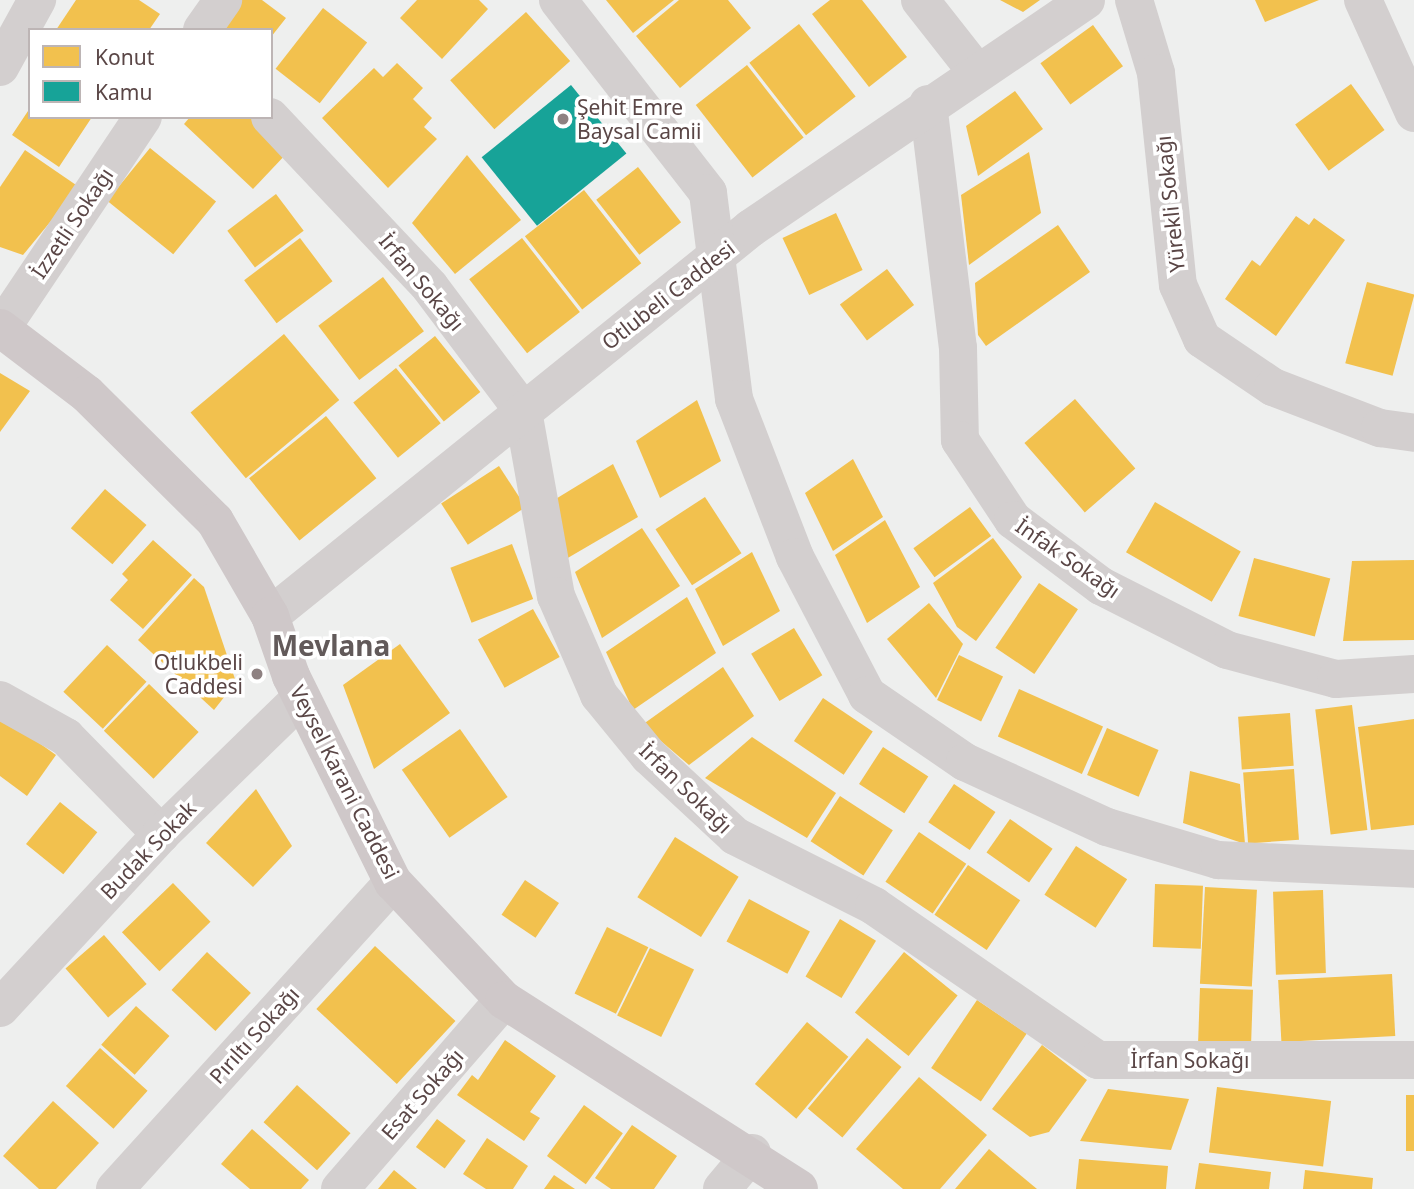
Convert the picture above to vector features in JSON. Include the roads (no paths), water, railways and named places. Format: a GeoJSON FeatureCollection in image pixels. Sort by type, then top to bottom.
{"type":"FeatureCollection","features":[{"type":"Feature","properties":{"kind":"main road","name":"Veysel Karani Caddesi"},"geometry":{"type":"LineString","coordinates":[[1,329],[87,394],[215,521],[270,616],[301,698],[393,881],[504,1000],[752,1153],[799,1189]]}},
{"type":"Feature","properties":{"kind":"street"},"geometry":{"type":"LineString","coordinates":[[2,60],[37,0]]}},
{"type":"Feature","properties":{"kind":"street"},"geometry":{"type":"LineString","coordinates":[[203,28],[223,0]]}},
{"type":"Feature","properties":{"kind":"street"},"geometry":{"type":"LineString","coordinates":[[558,0],[708,192],[713,259],[734,398],[795,556],[867,695],[965,762],[1107,827],[1217,860],[1414,869]]}},
{"type":"Feature","properties":{"kind":"street"},"geometry":{"type":"LineString","coordinates":[[920,0],[975,71]]}},
{"type":"Feature","properties":{"kind":"street","name":"Otlubeli Caddesi"},"geometry":{"type":"LineString","coordinates":[[270,616],[713,259],[975,71],[1086,0]]}},
{"type":"Feature","properties":{"kind":"street","name":"Yürekli Sokağı"},"geometry":{"type":"LineString","coordinates":[[1134,0],[1156,73],[1178,285],[1202,339],[1273,387],[1380,428],[1414,433]]}},
{"type":"Feature","properties":{"kind":"street"},"geometry":{"type":"LineString","coordinates":[[1363,0],[1414,113]]}},
{"type":"Feature","properties":{"kind":"street","name":"İnfak Sokağı"},"geometry":{"type":"LineString","coordinates":[[928,104],[958,348],[960,440],[1013,520],[1101,586],[1227,650],[1336,679],[1414,674]]}},
{"type":"Feature","properties":{"kind":"street","name":"İzzetli Sokağı"},"geometry":{"type":"LineString","coordinates":[[1,329],[142,119]]}},
{"type":"Feature","properties":{"kind":"street","name":"İrfan Sokağı"},"geometry":{"type":"LineString","coordinates":[[272,119],[430,287],[523,411],[556,596],[600,695],[649,756],[735,836],[874,906],[1098,1060],[1414,1060]]}},
{"type":"Feature","properties":{"kind":"street","name":"Budak Sokak"},"geometry":{"type":"LineString","coordinates":[[0,1008],[161,834],[301,698]]}},
{"type":"Feature","properties":{"kind":"street"},"geometry":{"type":"LineString","coordinates":[[0,700],[66,737],[161,834]]}},
{"type":"Feature","properties":{"kind":"street","name":"Pırıltı Sokağı"},"geometry":{"type":"LineString","coordinates":[[115,1189],[393,881]]}},
{"type":"Feature","properties":{"kind":"street","name":"Esat Sokağı"},"geometry":{"type":"LineString","coordinates":[[340,1189],[504,1000]]}},
{"type":"Feature","properties":{"kind":"street"},"geometry":{"type":"LineString","coordinates":[[722,1189],[752,1153]]}},
{"type":"Feature","properties":{"kind":"place","name":"Şehit Emre Baysal Camii"},"geometry":{"type":"Point","coordinates":[563,119]}},
{"type":"Feature","properties":{"kind":"place","name":"Otlukbeli Caddesi"},"geometry":{"type":"Point","coordinates":[257,674]}},
{"type":"Feature","properties":{"kind":"district","name":"Mevlana"},"geometry":{"type":"Point","coordinates":[331,645]}}]}
